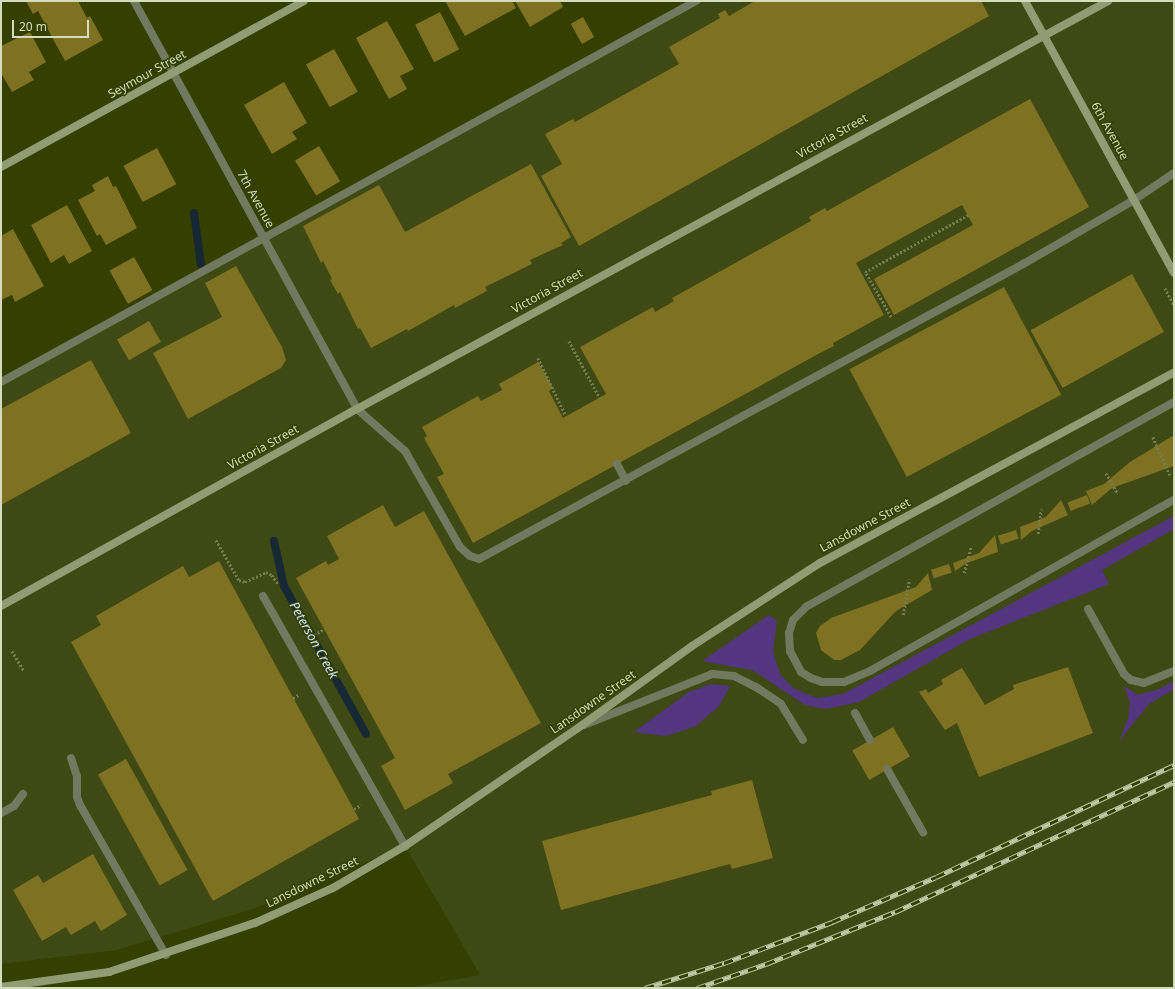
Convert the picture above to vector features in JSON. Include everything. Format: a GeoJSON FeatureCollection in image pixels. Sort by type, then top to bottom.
{"type":"FeatureCollection","features":[{"type":"Feature","properties":{"kind":"main road","name":"Seymour Street"},"geometry":{"type":"LineString","coordinates":[[1,167],[304,1]]}},
{"type":"Feature","properties":{"kind":"main road","name":"6th Avenue"},"geometry":{"type":"LineString","coordinates":[[1025,1],[1174,273]]}},
{"type":"Feature","properties":{"kind":"main road","name":"Victoria Street"},"geometry":{"type":"LineString","coordinates":[[1,606],[1043,34],[1108,1]]}},
{"type":"Feature","properties":{"kind":"main road","name":"Lansdowne Street"},"geometry":{"type":"LineString","coordinates":[[1,987],[109,972],[166,955],[255,923],[326,891],[405,846],[578,728],[692,646],[820,564],[1174,372]]}},
{"type":"Feature","properties":{"kind":"street","name":"7th Avenue"},"geometry":{"type":"LineString","coordinates":[[134,1],[358,409],[405,451],[460,547],[470,556],[479,559],[488,556],[626,480]]}},
{"type":"Feature","properties":{"kind":"street"},"geometry":{"type":"LineString","coordinates":[[1,382],[696,1]]}},
{"type":"Feature","properties":{"kind":"street"},"geometry":{"type":"LineString","coordinates":[[618,464],[626,480],[898,332],[1134,200],[1174,173]]}},
{"type":"Feature","properties":{"kind":"street"},"geometry":{"type":"LineString","coordinates":[[1174,402],[806,607],[793,620],[789,633],[790,652],[801,672],[811,678],[822,682],[844,682],[870,671],[1174,500]]}},
{"type":"Feature","properties":{"kind":"street"},"geometry":{"type":"LineString","coordinates":[[263,596],[405,846]]}},
{"type":"Feature","properties":{"kind":"street"},"geometry":{"type":"LineString","coordinates":[[1088,609],[1124,674],[1131,680],[1144,683],[1174,671]]}},
{"type":"Feature","properties":{"kind":"street"},"geometry":{"type":"LineString","coordinates":[[578,728],[712,674],[734,676],[756,687],[781,704],[803,740]]}},
{"type":"Feature","properties":{"kind":"street"},"geometry":{"type":"LineString","coordinates":[[855,713],[870,740]]}},
{"type":"Feature","properties":{"kind":"street"},"geometry":{"type":"LineString","coordinates":[[71,758],[77,776],[77,797],[80,805],[166,955]]}},
{"type":"Feature","properties":{"kind":"street"},"geometry":{"type":"LineString","coordinates":[[887,769],[922,832]]}},
{"type":"Feature","properties":{"kind":"street"},"geometry":{"type":"LineString","coordinates":[[1,813],[14,806],[23,794]]}},
{"type":"Feature","properties":{"kind":"path"},"geometry":{"type":"LineString","coordinates":[[898,332],[865,272],[968,215]]}},
{"type":"Feature","properties":{"kind":"path"},"geometry":{"type":"LineString","coordinates":[[569,341],[600,398]]}},
{"type":"Feature","properties":{"kind":"path"},"geometry":{"type":"LineString","coordinates":[[538,358],[566,416]]}},
{"type":"Feature","properties":{"kind":"path"},"geometry":{"type":"LineString","coordinates":[[1152,438],[1170,475]]}},
{"type":"Feature","properties":{"kind":"path"},"geometry":{"type":"LineString","coordinates":[[1106,473],[1118,494]]}},
{"type":"Feature","properties":{"kind":"path"},"geometry":{"type":"LineString","coordinates":[[1038,534],[1041,509]]}},
{"type":"Feature","properties":{"kind":"path"},"geometry":{"type":"LineString","coordinates":[[216,540],[239,580],[245,582],[262,573]]}},
{"type":"Feature","properties":{"kind":"path"},"geometry":{"type":"LineString","coordinates":[[964,573],[971,546]]}},
{"type":"Feature","properties":{"kind":"path"},"geometry":{"type":"LineString","coordinates":[[903,615],[909,580]]}},
{"type":"Feature","properties":{"kind":"path"},"geometry":{"type":"LineString","coordinates":[[311,636],[324,629]]}},
{"type":"Feature","properties":{"kind":"path"},"geometry":{"type":"LineString","coordinates":[[12,652],[24,672]]}},
{"type":"Feature","properties":{"kind":"path"},"geometry":{"type":"LineString","coordinates":[[294,698],[298,695]]}},
{"type":"Feature","properties":{"kind":"path"},"geometry":{"type":"LineString","coordinates":[[354,809],[361,805]]}},
{"type":"Feature","properties":{"kind":"shaded area"},"geometry":{"type":"Polygon","coordinates":[[[695,1],[1174,1],[1174,988],[407,988],[480,975],[405,846],[256,908],[117,950],[1,964],[1,382],[695,1]]]}},
{"type":"Feature","properties":{"kind":"shaded area"},"geometry":{"type":"Polygon","coordinates":[[[1174,516],[1174,529],[1102,570],[1109,584],[970,639],[859,702],[826,709],[805,705],[752,670],[702,661],[769,615],[777,621],[773,651],[780,674],[793,688],[817,698],[843,694],[1174,516]]]}},
{"type":"Feature","properties":{"kind":"shaded area"},"geometry":{"type":"Polygon","coordinates":[[[1174,681],[1174,689],[1149,704],[1119,741],[1128,719],[1130,702],[1124,686],[1138,695],[1159,689],[1174,681]]]}},
{"type":"Feature","properties":{"kind":"shaded area"},"geometry":{"type":"Polygon","coordinates":[[[711,684],[730,686],[719,706],[696,726],[666,736],[634,732],[689,692],[711,684]]]}},
{"type":"Feature","properties":{"kind":"building"},"geometry":{"type":"Polygon","coordinates":[[[26,1],[78,1],[87,18],[90,16],[103,40],[65,61],[38,11],[33,14],[26,1]]]}},
{"type":"Feature","properties":{"kind":"building"},"geometry":{"type":"Polygon","coordinates":[[[445,1],[512,1],[516,8],[465,36],[445,1]]]}},
{"type":"Feature","properties":{"kind":"building"},"geometry":{"type":"Polygon","coordinates":[[[515,1],[560,1],[563,7],[530,27],[515,1]]]}},
{"type":"Feature","properties":{"kind":"building"},"geometry":{"type":"Polygon","coordinates":[[[755,1],[981,1],[989,16],[579,246],[541,176],[562,164],[545,134],[573,119],[575,122],[679,64],[669,47],[720,18],[718,14],[725,10],[729,16],[755,1]]]}},
{"type":"Feature","properties":{"kind":"building"},"geometry":{"type":"Polygon","coordinates":[[[440,12],[459,49],[434,62],[415,25],[440,12]]]}},
{"type":"Feature","properties":{"kind":"building"},"geometry":{"type":"Polygon","coordinates":[[[583,17],[594,37],[582,44],[571,24],[583,17]]]}},
{"type":"Feature","properties":{"kind":"building"},"geometry":{"type":"Polygon","coordinates":[[[387,21],[414,69],[400,76],[407,89],[389,99],[356,38],[387,21]]]}},
{"type":"Feature","properties":{"kind":"building"},"geometry":{"type":"Polygon","coordinates":[[[30,32],[46,62],[29,72],[34,80],[12,92],[1,73],[1,46],[30,32]]]}},
{"type":"Feature","properties":{"kind":"building"},"geometry":{"type":"Polygon","coordinates":[[[334,49],[358,92],[330,107],[306,65],[334,49]]]}},
{"type":"Feature","properties":{"kind":"building"},"geometry":{"type":"Polygon","coordinates":[[[284,82],[307,123],[292,132],[297,139],[272,154],[244,105],[284,82]]]}},
{"type":"Feature","properties":{"kind":"building"},"geometry":{"type":"Polygon","coordinates":[[[1030,99],[1089,207],[894,315],[874,279],[973,225],[962,205],[856,263],[884,315],[833,343],[834,346],[473,543],[437,477],[444,474],[424,438],[427,436],[422,427],[478,396],[481,401],[502,390],[499,384],[538,362],[553,388],[549,391],[563,418],[606,394],[580,347],[653,307],[655,312],[674,301],[672,298],[811,221],[809,217],[825,208],[827,211],[1030,99]]]}},
{"type":"Feature","properties":{"kind":"building"},"geometry":{"type":"Polygon","coordinates":[[[319,146],[340,181],[316,196],[295,160],[319,146]]]}},
{"type":"Feature","properties":{"kind":"building"},"geometry":{"type":"Polygon","coordinates":[[[157,148],[176,184],[143,202],[123,166],[157,148]]]}},
{"type":"Feature","properties":{"kind":"building"},"geometry":{"type":"Polygon","coordinates":[[[531,164],[571,237],[561,243],[563,245],[530,260],[532,264],[485,287],[487,291],[455,308],[454,305],[408,331],[407,329],[371,348],[360,328],[358,329],[340,292],[338,294],[330,280],[332,279],[323,261],[321,263],[303,226],[379,185],[405,232],[531,164]]]}},
{"type":"Feature","properties":{"kind":"building"},"geometry":{"type":"Polygon","coordinates":[[[108,176],[113,187],[116,186],[137,228],[106,245],[100,234],[97,236],[78,200],[95,191],[92,185],[108,176]]]}},
{"type":"Feature","properties":{"kind":"building"},"geometry":{"type":"Polygon","coordinates":[[[67,205],[92,251],[69,264],[64,255],[51,263],[31,225],[67,205]]]}},
{"type":"Feature","properties":{"kind":"building"},"geometry":{"type":"Polygon","coordinates":[[[13,229],[44,286],[15,302],[12,295],[1,300],[1,236],[13,229]]]}},
{"type":"Feature","properties":{"kind":"building"},"geometry":{"type":"Polygon","coordinates":[[[134,257],[152,290],[128,304],[110,271],[134,257]]]}},
{"type":"Feature","properties":{"kind":"building"},"geometry":{"type":"Polygon","coordinates":[[[236,266],[282,347],[286,360],[281,368],[188,419],[153,353],[222,317],[205,283],[236,266]]]}},
{"type":"Feature","properties":{"kind":"building"},"geometry":{"type":"Polygon","coordinates":[[[1132,274],[1164,332],[1063,388],[1031,330],[1132,274]]]}},
{"type":"Feature","properties":{"kind":"building"},"geometry":{"type":"Polygon","coordinates":[[[1004,287],[1061,395],[907,477],[849,369],[1004,287]]]}},
{"type":"Feature","properties":{"kind":"building"},"geometry":{"type":"Polygon","coordinates":[[[149,321],[161,342],[129,360],[117,340],[149,321]]]}},
{"type":"Feature","properties":{"kind":"building"},"geometry":{"type":"Polygon","coordinates":[[[91,360],[131,433],[1,505],[1,409],[91,360]]]}},
{"type":"Feature","properties":{"kind":"building"},"geometry":{"type":"Polygon","coordinates":[[[1174,435],[1174,466],[1112,488],[1092,505],[1086,491],[1104,484],[1130,462],[1174,435]]]}},
{"type":"Feature","properties":{"kind":"building"},"geometry":{"type":"Polygon","coordinates":[[[1087,495],[1090,503],[1071,511],[1067,503],[1087,495]]]}},
{"type":"Feature","properties":{"kind":"building"},"geometry":{"type":"Polygon","coordinates":[[[1061,500],[1068,515],[1032,531],[1021,540],[1020,527],[1046,517],[1061,500]]]}},
{"type":"Feature","properties":{"kind":"building"},"geometry":{"type":"Polygon","coordinates":[[[383,505],[395,527],[424,511],[541,723],[448,774],[453,783],[405,810],[381,766],[395,758],[296,578],[326,561],[328,565],[339,559],[327,536],[383,505]]]}},
{"type":"Feature","properties":{"kind":"building"},"geometry":{"type":"Polygon","coordinates":[[[1016,530],[1019,539],[1001,544],[998,536],[1016,530]]]}},
{"type":"Feature","properties":{"kind":"building"},"geometry":{"type":"Polygon","coordinates":[[[995,535],[998,552],[967,563],[955,571],[953,563],[979,553],[995,535]]]}},
{"type":"Feature","properties":{"kind":"building"},"geometry":{"type":"Polygon","coordinates":[[[219,561],[359,819],[213,901],[71,642],[101,625],[96,616],[183,566],[189,577],[219,561]]]}},
{"type":"Feature","properties":{"kind":"building"},"geometry":{"type":"Polygon","coordinates":[[[949,564],[952,573],[934,578],[931,570],[949,564]]]}},
{"type":"Feature","properties":{"kind":"building"},"geometry":{"type":"Polygon","coordinates":[[[928,573],[932,590],[896,611],[860,650],[841,660],[834,660],[821,650],[816,633],[820,626],[831,618],[916,587],[928,573]]]}},
{"type":"Feature","properties":{"kind":"building"},"geometry":{"type":"Polygon","coordinates":[[[1068,667],[1093,733],[979,777],[957,723],[945,730],[919,692],[926,689],[928,693],[943,684],[941,680],[962,668],[985,705],[1014,689],[1013,685],[1068,667]]]}},
{"type":"Feature","properties":{"kind":"building"},"geometry":{"type":"Polygon","coordinates":[[[893,727],[910,756],[869,780],[852,750],[893,727]]]}},
{"type":"Feature","properties":{"kind":"building"},"geometry":{"type":"Polygon","coordinates":[[[126,759],[188,870],[160,886],[98,775],[126,759]]]}},
{"type":"Feature","properties":{"kind":"building"},"geometry":{"type":"Polygon","coordinates":[[[752,780],[773,858],[732,869],[730,864],[561,910],[542,841],[712,795],[711,791],[752,780]]]}},
{"type":"Feature","properties":{"kind":"building"},"geometry":{"type":"Polygon","coordinates":[[[93,854],[127,915],[101,931],[95,921],[71,935],[66,927],[42,941],[13,890],[38,875],[43,883],[93,854]]]}},
{"type":"Feature","properties":{"kind":"waterway","name":"Peterson Creek"},"geometry":{"type":"LineString","coordinates":[[194,213],[201,265]]}},
{"type":"Feature","properties":{"kind":"waterway","name":"Peterson Creek"},"geometry":{"type":"LineString","coordinates":[[274,541],[284,586],[366,734]]}},
{"type":"Feature","properties":{"kind":"railway"},"geometry":{"type":"LineString","coordinates":[[645,988],[724,963],[832,922],[936,877],[1174,765]]}},
{"type":"Feature","properties":{"kind":"railway"},"geometry":{"type":"LineString","coordinates":[[697,988],[766,964],[895,912],[1174,782]]}}]}
